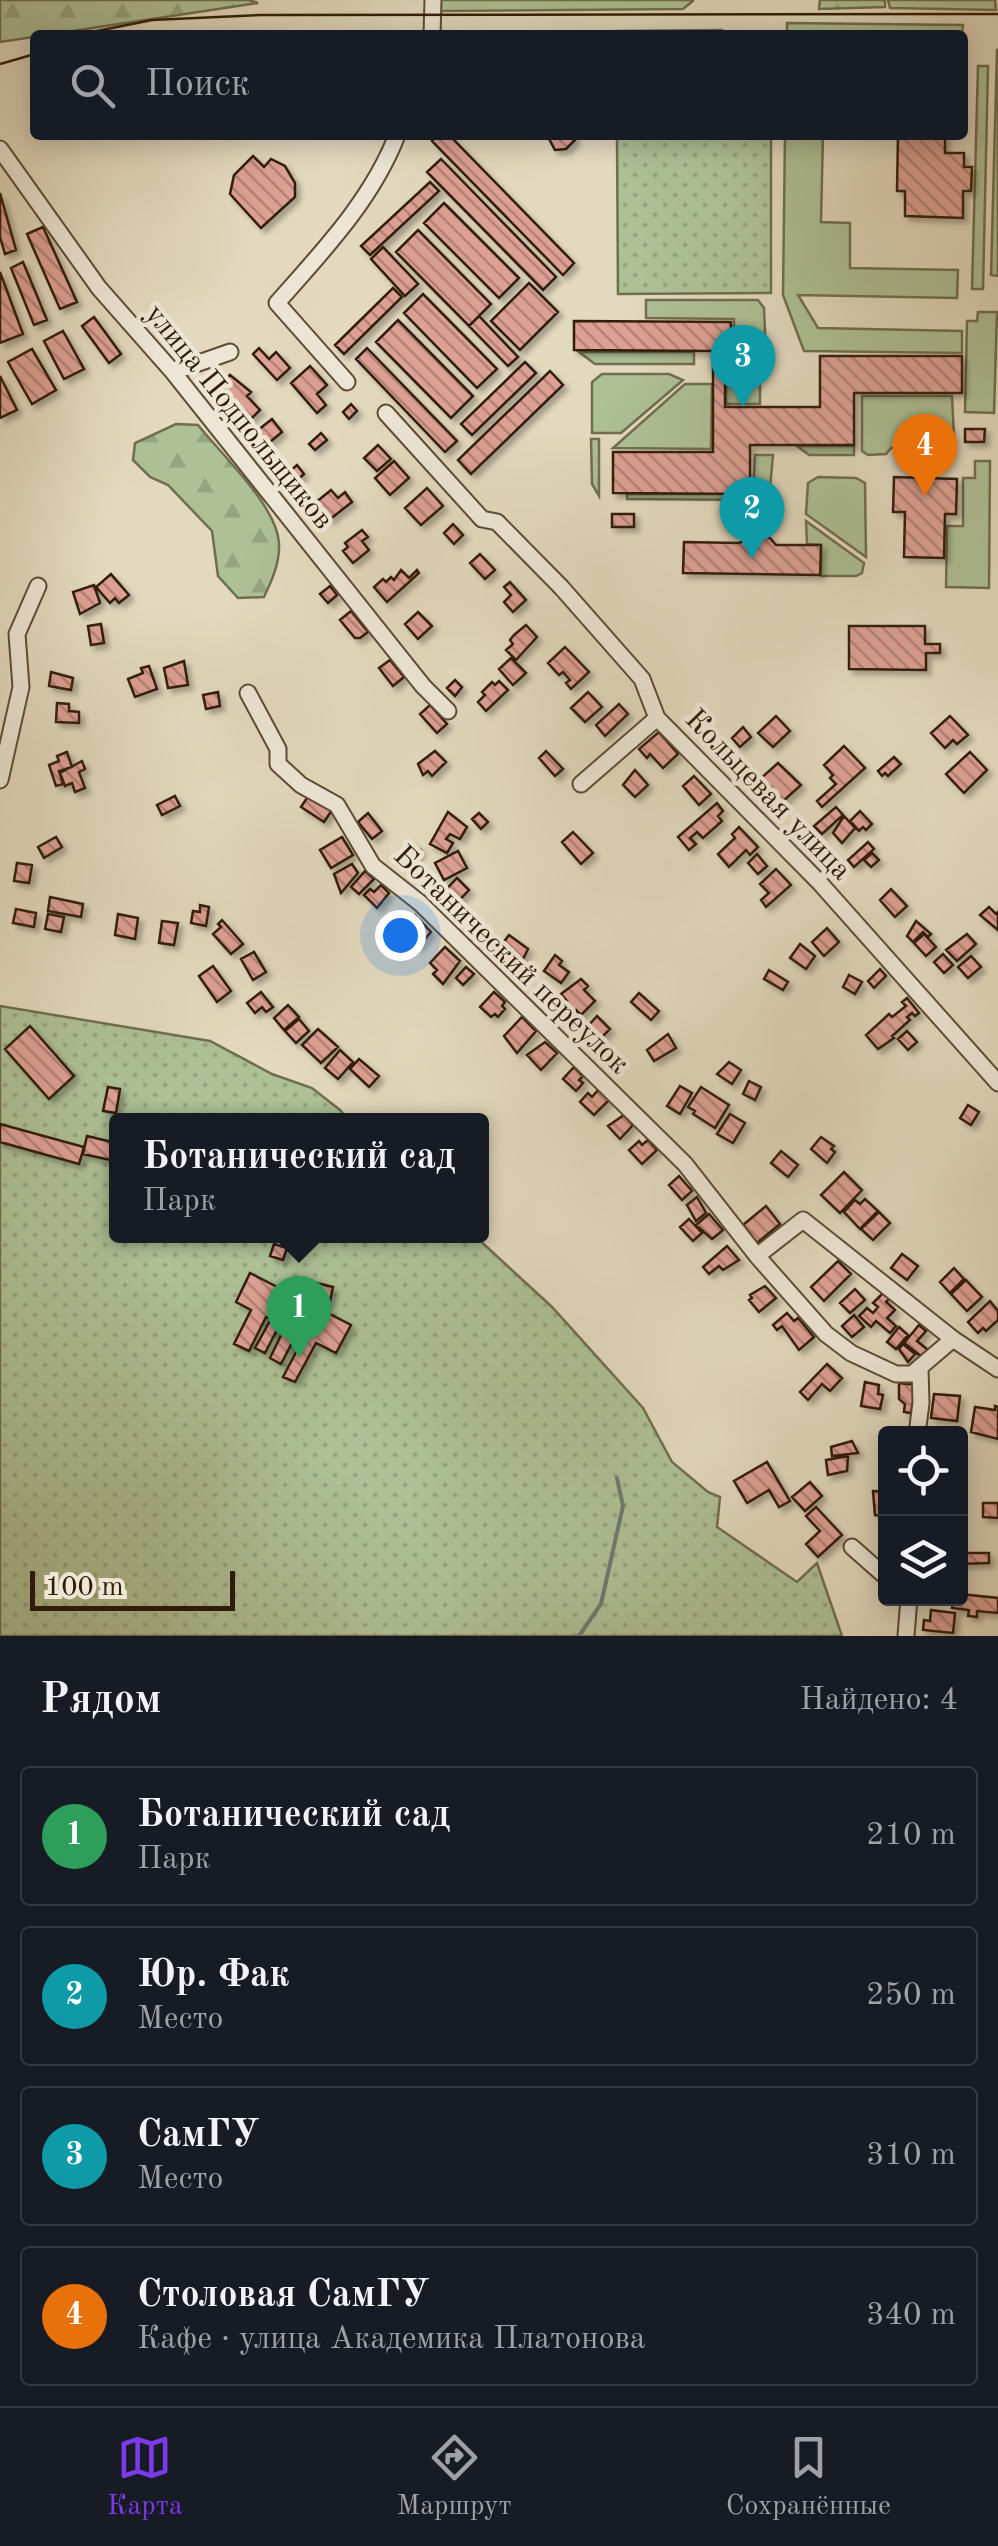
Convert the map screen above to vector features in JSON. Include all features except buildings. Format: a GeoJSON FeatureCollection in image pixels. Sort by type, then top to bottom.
{"type":"FeatureCollection","features":[{"type":"Feature","properties":{"kind":"street"},"geometry":{"type":"LineString","coordinates":[[432,30],[433,0]]}},
{"type":"Feature","properties":{"kind":"street"},"geometry":{"type":"LineString","coordinates":[[347,382],[276,303],[332,240],[378,174],[395,140]]}},
{"type":"Feature","properties":{"kind":"street","name":"улица Подпольщиков"},"geometry":{"type":"LineString","coordinates":[[0,150],[98,288],[173,372],[423,686],[448,711]]}},
{"type":"Feature","properties":{"kind":"street"},"geometry":{"type":"LineString","coordinates":[[173,372],[230,352]]}},
{"type":"Feature","properties":{"kind":"street","name":"Кольцевая улица"},"geometry":{"type":"LineString","coordinates":[[386,413],[482,520],[496,522],[561,587],[642,678],[657,718],[819,882],[998,1082]]}},
{"type":"Feature","properties":{"kind":"street"},"geometry":{"type":"LineString","coordinates":[[0,780],[22,686],[17,634],[38,586]]}},
{"type":"Feature","properties":{"kind":"street","name":"Ботанический переулок"},"geometry":{"type":"LineString","coordinates":[[248,694],[278,749],[278,764],[301,785],[337,806],[372,866],[420,903],[685,1164],[757,1256],[826,1334],[851,1352],[896,1374],[912,1374],[920,1369]]}},
{"type":"Feature","properties":{"kind":"street"},"geometry":{"type":"LineString","coordinates":[[582,784],[657,718]]}},
{"type":"Feature","properties":{"kind":"street"},"geometry":{"type":"LineString","coordinates":[[757,1256],[803,1220],[953,1340],[998,1368]]}},
{"type":"Feature","properties":{"kind":"street"},"geometry":{"type":"LineString","coordinates":[[918,1426],[922,1403],[920,1369],[932,1354],[953,1340]]}},
{"type":"Feature","properties":{"kind":"street"},"geometry":{"type":"LineString","coordinates":[[852,1547],[878,1570]]}},
{"type":"Feature","properties":{"kind":"street"},"geometry":{"type":"LineString","coordinates":[[906,1636],[908,1606]]}},
{"type":"Feature","properties":{"kind":"green space"},"geometry":{"type":"Polygon","coordinates":[[[0,0],[258,3],[79,30],[30,30],[30,37],[0,42],[0,0]]]}},
{"type":"Feature","properties":{"kind":"green space"},"geometry":{"type":"Polygon","coordinates":[[[438,0],[693,1],[683,9],[439,11],[438,0]]]}},
{"type":"Feature","properties":{"kind":"green space"},"geometry":{"type":"Polygon","coordinates":[[[820,0],[885,0],[885,7],[819,9],[820,0]]]}},
{"type":"Feature","properties":{"kind":"green space"},"geometry":{"type":"Polygon","coordinates":[[[888,0],[995,0],[996,10],[890,8],[888,0]]]}},
{"type":"Feature","properties":{"kind":"green space"},"geometry":{"type":"Polygon","coordinates":[[[787,23],[963,25],[962,30],[787,30],[787,23]]]}},
{"type":"Feature","properties":{"kind":"green space"},"geometry":{"type":"Polygon","coordinates":[[[998,50],[998,276],[991,275],[998,50]]]}},
{"type":"Feature","properties":{"kind":"green space"},"geometry":{"type":"Polygon","coordinates":[[[978,66],[988,66],[983,289],[972,289],[978,66]]]}},
{"type":"Feature","properties":{"kind":"green space"},"geometry":{"type":"Polygon","coordinates":[[[617,140],[771,140],[771,293],[618,294],[617,140]]]}},
{"type":"Feature","properties":{"kind":"green space"},"geometry":{"type":"Polygon","coordinates":[[[785,140],[823,140],[821,222],[850,223],[850,268],[958,270],[957,298],[798,295],[818,328],[962,331],[962,353],[804,351],[783,295],[785,140]]]}},
{"type":"Feature","properties":{"kind":"green space"},"geometry":{"type":"Polygon","coordinates":[[[646,300],[758,300],[764,308],[766,353],[734,353],[734,319],[646,318],[646,300]]]}},
{"type":"Feature","properties":{"kind":"green space"},"geometry":{"type":"Polygon","coordinates":[[[978,312],[997,312],[994,413],[965,412],[967,321],[977,321],[978,312]]]}},
{"type":"Feature","properties":{"kind":"green space"},"geometry":{"type":"Polygon","coordinates":[[[579,352],[694,352],[694,364],[595,364],[579,352]]]}},
{"type":"Feature","properties":{"kind":"green space"},"geometry":{"type":"Polygon","coordinates":[[[726,364],[760,364],[760,404],[726,404],[726,364]]]}},
{"type":"Feature","properties":{"kind":"green space"},"geometry":{"type":"Polygon","coordinates":[[[602,374],[669,374],[683,380],[621,433],[592,433],[592,382],[602,374]]]}},
{"type":"Feature","properties":{"kind":"green space"},"geometry":{"type":"Polygon","coordinates":[[[685,384],[712,384],[711,449],[613,448],[685,384]]]}},
{"type":"Feature","properties":{"kind":"green space"},"geometry":{"type":"Polygon","coordinates":[[[862,396],[952,396],[954,436],[948,448],[891,448],[886,454],[868,455],[862,451],[862,396]]]}},
{"type":"Feature","properties":{"kind":"green space"},"geometry":{"type":"Polygon","coordinates":[[[176,424],[198,425],[269,513],[279,550],[264,597],[238,598],[218,576],[212,531],[168,485],[150,477],[133,460],[135,443],[176,424]]]}},
{"type":"Feature","properties":{"kind":"green space"},"geometry":{"type":"Polygon","coordinates":[[[591,439],[599,439],[599,496],[592,484],[591,439]]]}},
{"type":"Feature","properties":{"kind":"green space"},"geometry":{"type":"Polygon","coordinates":[[[797,446],[854,446],[854,455],[809,455],[797,446]]]}},
{"type":"Feature","properties":{"kind":"green space"},"geometry":{"type":"Polygon","coordinates":[[[755,455],[773,455],[770,488],[752,500],[627,499],[627,494],[753,494],[755,455]]]}},
{"type":"Feature","properties":{"kind":"green space"},"geometry":{"type":"Polygon","coordinates":[[[975,461],[990,461],[989,588],[946,587],[947,526],[963,526],[963,478],[975,478],[975,461]]]}},
{"type":"Feature","properties":{"kind":"green space"},"geometry":{"type":"Polygon","coordinates":[[[818,477],[856,478],[865,483],[866,557],[806,514],[808,483],[818,477]]]}},
{"type":"Feature","properties":{"kind":"green space"},"geometry":{"type":"Polygon","coordinates":[[[806,521],[864,563],[862,573],[821,576],[821,545],[807,544],[806,521]]]}},
{"type":"Feature","properties":{"kind":"green space"},"geometry":{"type":"Polygon","coordinates":[[[0,1006],[210,1041],[272,1074],[312,1088],[342,1113],[109,1113],[109,1243],[483,1243],[552,1307],[643,1408],[672,1462],[708,1492],[720,1497],[717,1527],[797,1582],[817,1563],[842,1636],[0,1636],[0,1006]]]}},
{"type":"Feature","properties":{"kind":"waterway"},"geometry":{"type":"LineString","coordinates":[[579,1636],[601,1604],[623,1506],[617,1478]]}},
{"type":"Feature","properties":{"kind":"tram line"},"geometry":{"type":"LineString","coordinates":[[102,30],[152,20],[261,15],[998,14]]}},
{"type":"Feature","properties":{"kind":"tram line"},"geometry":{"type":"LineString","coordinates":[[0,64],[30,55]]}},
{"type":"Feature","properties":{"kind":"place","name":"СамГУ"},"geometry":{"type":"Point","coordinates":[743,407]}},
{"type":"Feature","properties":{"kind":"place","name":"Столовая СамГУ"},"geometry":{"type":"Point","coordinates":[925,496]}},
{"type":"Feature","properties":{"kind":"place","name":"Юр. Фак"},"geometry":{"type":"Point","coordinates":[752,559]}},
{"type":"Feature","properties":{"kind":"place","name":"Ботанический сад"},"geometry":{"type":"Point","coordinates":[299,1358]}}]}
